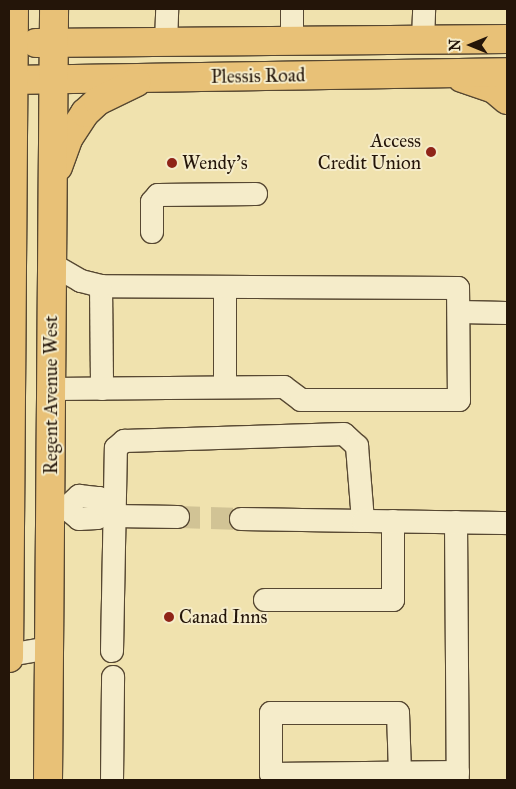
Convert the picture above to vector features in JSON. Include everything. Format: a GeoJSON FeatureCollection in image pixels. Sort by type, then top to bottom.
{"type":"FeatureCollection","features":[{"type":"Feature","properties":{"kind":"main road","name":"Regent Avenue West"},"geometry":{"type":"LineString","coordinates":[[9,657],[10,80],[14,9]]}},
{"type":"Feature","properties":{"kind":"main road","name":"Regent Avenue West"},"geometry":{"type":"LineString","coordinates":[[48,780],[48,648],[58,508],[51,389],[54,9]]}},
{"type":"Feature","properties":{"kind":"main road","name":"Plessis Road"},"geometry":{"type":"LineString","coordinates":[[11,42],[166,44],[292,41],[423,42],[507,39]]}},
{"type":"Feature","properties":{"kind":"main road","name":"Plessis Road"},"geometry":{"type":"LineString","coordinates":[[10,80],[507,72]]}},
{"type":"Feature","properties":{"kind":"main road"},"geometry":{"type":"LineString","coordinates":[[446,73],[494,89],[507,100]]}},
{"type":"Feature","properties":{"kind":"main road"},"geometry":{"type":"LineString","coordinates":[[52,181],[68,139],[85,113],[114,92],[148,78]]}},
{"type":"Feature","properties":{"kind":"main road"},"geometry":{"type":"LineString","coordinates":[[10,490],[58,508]]}},
{"type":"Feature","properties":{"kind":"street"},"geometry":{"type":"LineString","coordinates":[[166,44],[167,9]]}},
{"type":"Feature","properties":{"kind":"street"},"geometry":{"type":"LineString","coordinates":[[292,9],[292,41]]}},
{"type":"Feature","properties":{"kind":"street"},"geometry":{"type":"LineString","coordinates":[[423,42],[424,9]]}},
{"type":"Feature","properties":{"kind":"street"},"geometry":{"type":"LineString","coordinates":[[152,232],[152,202],[158,195],[256,194]]}},
{"type":"Feature","properties":{"kind":"street"},"geometry":{"type":"LineString","coordinates":[[51,389],[284,387],[301,400],[459,400],[458,288],[101,286],[81,281],[52,264]]}},
{"type":"Feature","properties":{"kind":"street"},"geometry":{"type":"LineString","coordinates":[[101,286],[102,388]]}},
{"type":"Feature","properties":{"kind":"street"},"geometry":{"type":"LineString","coordinates":[[225,287],[225,387]]}},
{"type":"Feature","properties":{"kind":"street"},"geometry":{"type":"LineString","coordinates":[[458,312],[507,313]]}},
{"type":"Feature","properties":{"kind":"street"},"geometry":{"type":"LineString","coordinates":[[112,651],[111,509],[116,448],[124,441],[344,434],[357,446],[363,521]]}},
{"type":"Feature","properties":{"kind":"street"},"geometry":{"type":"LineString","coordinates":[[58,508],[79,519],[97,518],[111,509],[178,517]]}},
{"type":"Feature","properties":{"kind":"street"},"geometry":{"type":"LineString","coordinates":[[241,518],[507,523]]}},
{"type":"Feature","properties":{"kind":"street"},"geometry":{"type":"LineString","coordinates":[[264,600],[393,600],[393,521]]}},
{"type":"Feature","properties":{"kind":"street"},"geometry":{"type":"LineString","coordinates":[[400,772],[398,713],[271,713],[271,777],[400,772],[458,776],[456,522]]}},
{"type":"Feature","properties":{"kind":"street"},"geometry":{"type":"LineString","coordinates":[[9,657],[48,648]]}},
{"type":"Feature","properties":{"kind":"street"},"geometry":{"type":"LineString","coordinates":[[112,677],[112,780]]}},
{"type":"Feature","properties":{"kind":"tunnel"},"geometry":{"type":"LineString","coordinates":[[178,517],[241,519]]}},
{"type":"Feature","properties":{"kind":"place","name":"Access Credit Union"},"geometry":{"type":"Point","coordinates":[431,152]}},
{"type":"Feature","properties":{"kind":"place","name":"Wendy's"},"geometry":{"type":"Point","coordinates":[172,163]}},
{"type":"Feature","properties":{"kind":"place","name":"Canad Inns"},"geometry":{"type":"Point","coordinates":[169,617]}}]}
